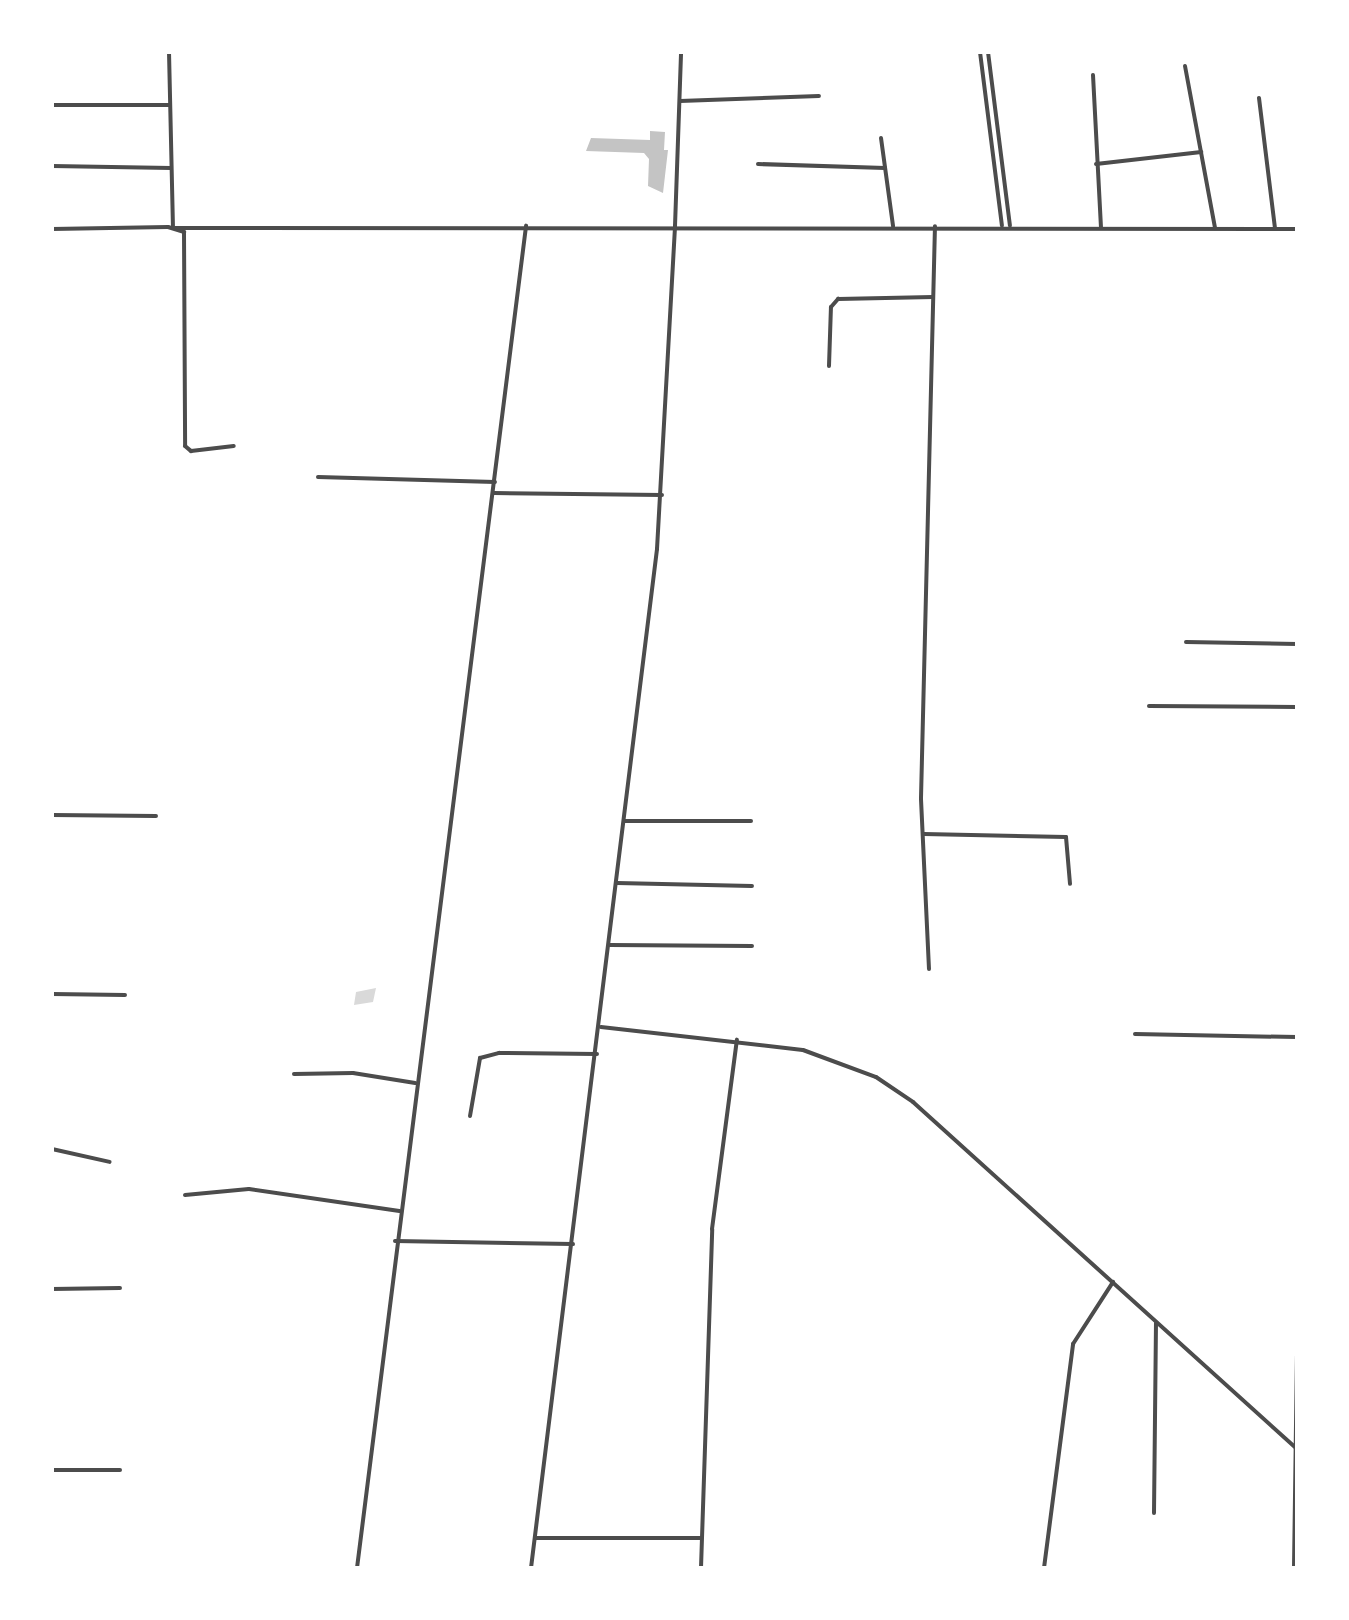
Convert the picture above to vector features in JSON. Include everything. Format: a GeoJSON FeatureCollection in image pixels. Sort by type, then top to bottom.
{"type":"FeatureCollection","features":[{"type":"Feature","properties":{"kind":"street"},"geometry":{"type":"LineString","coordinates":[[169,52],[173,228]]}},
{"type":"Feature","properties":{"kind":"street"},"geometry":{"type":"LineString","coordinates":[[531,1568],[601,1027],[662,495],[681,52]]}},
{"type":"Feature","properties":{"kind":"street"},"geometry":{"type":"LineString","coordinates":[[980,52],[1002,226]]}},
{"type":"Feature","properties":{"kind":"street"},"geometry":{"type":"LineString","coordinates":[[988,52],[1010,226]]}},
{"type":"Feature","properties":{"kind":"street"},"geometry":{"type":"LineString","coordinates":[[1185,66],[1215,228]]}},
{"type":"Feature","properties":{"kind":"street"},"geometry":{"type":"LineString","coordinates":[[1093,75],[1101,227]]}},
{"type":"Feature","properties":{"kind":"street"},"geometry":{"type":"LineString","coordinates":[[680,101],[819,96]]}},
{"type":"Feature","properties":{"kind":"street"},"geometry":{"type":"LineString","coordinates":[[1259,98],[1275,228]]}},
{"type":"Feature","properties":{"kind":"street"},"geometry":{"type":"LineString","coordinates":[[52,105],[170,105]]}},
{"type":"Feature","properties":{"kind":"street"},"geometry":{"type":"LineString","coordinates":[[881,138],[893,226]]}},
{"type":"Feature","properties":{"kind":"street"},"geometry":{"type":"LineString","coordinates":[[1096,164],[1202,152]]}},
{"type":"Feature","properties":{"kind":"street"},"geometry":{"type":"LineString","coordinates":[[758,164],[885,168]]}},
{"type":"Feature","properties":{"kind":"street"},"geometry":{"type":"LineString","coordinates":[[52,166],[171,168]]}},
{"type":"Feature","properties":{"kind":"street"},"geometry":{"type":"LineString","coordinates":[[357,1568],[395,1241],[494,493],[526,226]]}},
{"type":"Feature","properties":{"kind":"street"},"geometry":{"type":"LineString","coordinates":[[929,969],[923,834],[935,226]]}},
{"type":"Feature","properties":{"kind":"street"},"geometry":{"type":"LineString","coordinates":[[52,229],[1010,226],[1297,229]]}},
{"type":"Feature","properties":{"kind":"street"},"geometry":{"type":"LineString","coordinates":[[173,228],[184,232],[185,446],[191,451],[234,446]]}},
{"type":"Feature","properties":{"kind":"street"},"geometry":{"type":"LineString","coordinates":[[829,366],[831,307],[838,299],[933,297]]}},
{"type":"Feature","properties":{"kind":"street"},"geometry":{"type":"LineString","coordinates":[[318,477],[495,482]]}},
{"type":"Feature","properties":{"kind":"street"},"geometry":{"type":"LineString","coordinates":[[494,493],[662,495]]}},
{"type":"Feature","properties":{"kind":"street"},"geometry":{"type":"LineString","coordinates":[[1186,642],[1297,644]]}},
{"type":"Feature","properties":{"kind":"street"},"geometry":{"type":"LineString","coordinates":[[1149,706],[1297,707]]}},
{"type":"Feature","properties":{"kind":"street"},"geometry":{"type":"LineString","coordinates":[[52,815],[156,816]]}},
{"type":"Feature","properties":{"kind":"street"},"geometry":{"type":"LineString","coordinates":[[624,821],[751,821]]}},
{"type":"Feature","properties":{"kind":"street"},"geometry":{"type":"LineString","coordinates":[[923,834],[1061,835],[1068,842],[1070,884]]}},
{"type":"Feature","properties":{"kind":"street"},"geometry":{"type":"LineString","coordinates":[[617,883],[752,886]]}},
{"type":"Feature","properties":{"kind":"street"},"geometry":{"type":"LineString","coordinates":[[610,945],[752,946]]}},
{"type":"Feature","properties":{"kind":"street"},"geometry":{"type":"LineString","coordinates":[[52,994],[125,995]]}},
{"type":"Feature","properties":{"kind":"street"},"geometry":{"type":"LineString","coordinates":[[601,1027],[737,1040],[803,1050],[876,1077],[913,1102],[1295,1447]]}},
{"type":"Feature","properties":{"kind":"street"},"geometry":{"type":"LineString","coordinates":[[1135,1034],[1297,1037]]}},
{"type":"Feature","properties":{"kind":"street"},"geometry":{"type":"LineString","coordinates":[[701,1568],[712,1229],[737,1040]]}},
{"type":"Feature","properties":{"kind":"street"},"geometry":{"type":"LineString","coordinates":[[470,1116],[480,1058],[499,1053],[597,1054]]}},
{"type":"Feature","properties":{"kind":"street"},"geometry":{"type":"LineString","coordinates":[[294,1074],[353,1073],[415,1083]]}},
{"type":"Feature","properties":{"kind":"street"},"geometry":{"type":"LineString","coordinates":[[52,1149],[110,1162]]}},
{"type":"Feature","properties":{"kind":"street"},"geometry":{"type":"LineString","coordinates":[[185,1195],[249,1189],[399,1211]]}},
{"type":"Feature","properties":{"kind":"street"},"geometry":{"type":"LineString","coordinates":[[395,1241],[573,1244]]}},
{"type":"Feature","properties":{"kind":"street"},"geometry":{"type":"LineString","coordinates":[[1044,1568],[1073,1344],[1113,1282]]}},
{"type":"Feature","properties":{"kind":"street"},"geometry":{"type":"LineString","coordinates":[[52,1289],[120,1288]]}},
{"type":"Feature","properties":{"kind":"street"},"geometry":{"type":"LineString","coordinates":[[1154,1513],[1156,1323]]}},
{"type":"Feature","properties":{"kind":"street"},"geometry":{"type":"LineString","coordinates":[[1294,1568],[1297,1356]]}},
{"type":"Feature","properties":{"kind":"street"},"geometry":{"type":"LineString","coordinates":[[52,1470],[120,1470]]}},
{"type":"Feature","properties":{"kind":"street"},"geometry":{"type":"LineString","coordinates":[[536,1538],[702,1538]]}},
{"type":"Feature","properties":{"kind":"shaded area"},"geometry":{"type":"Polygon","coordinates":[[[376,988],[373,1002],[354,1005],[356,992],[376,988]]]}},
{"type":"Feature","properties":{"kind":"building"},"geometry":{"type":"Polygon","coordinates":[[[650,131],[665,132],[664,150],[668,150],[663,193],[648,186],[649,159],[644,153],[586,151],[591,138],[650,140],[650,131]]]}}]}
